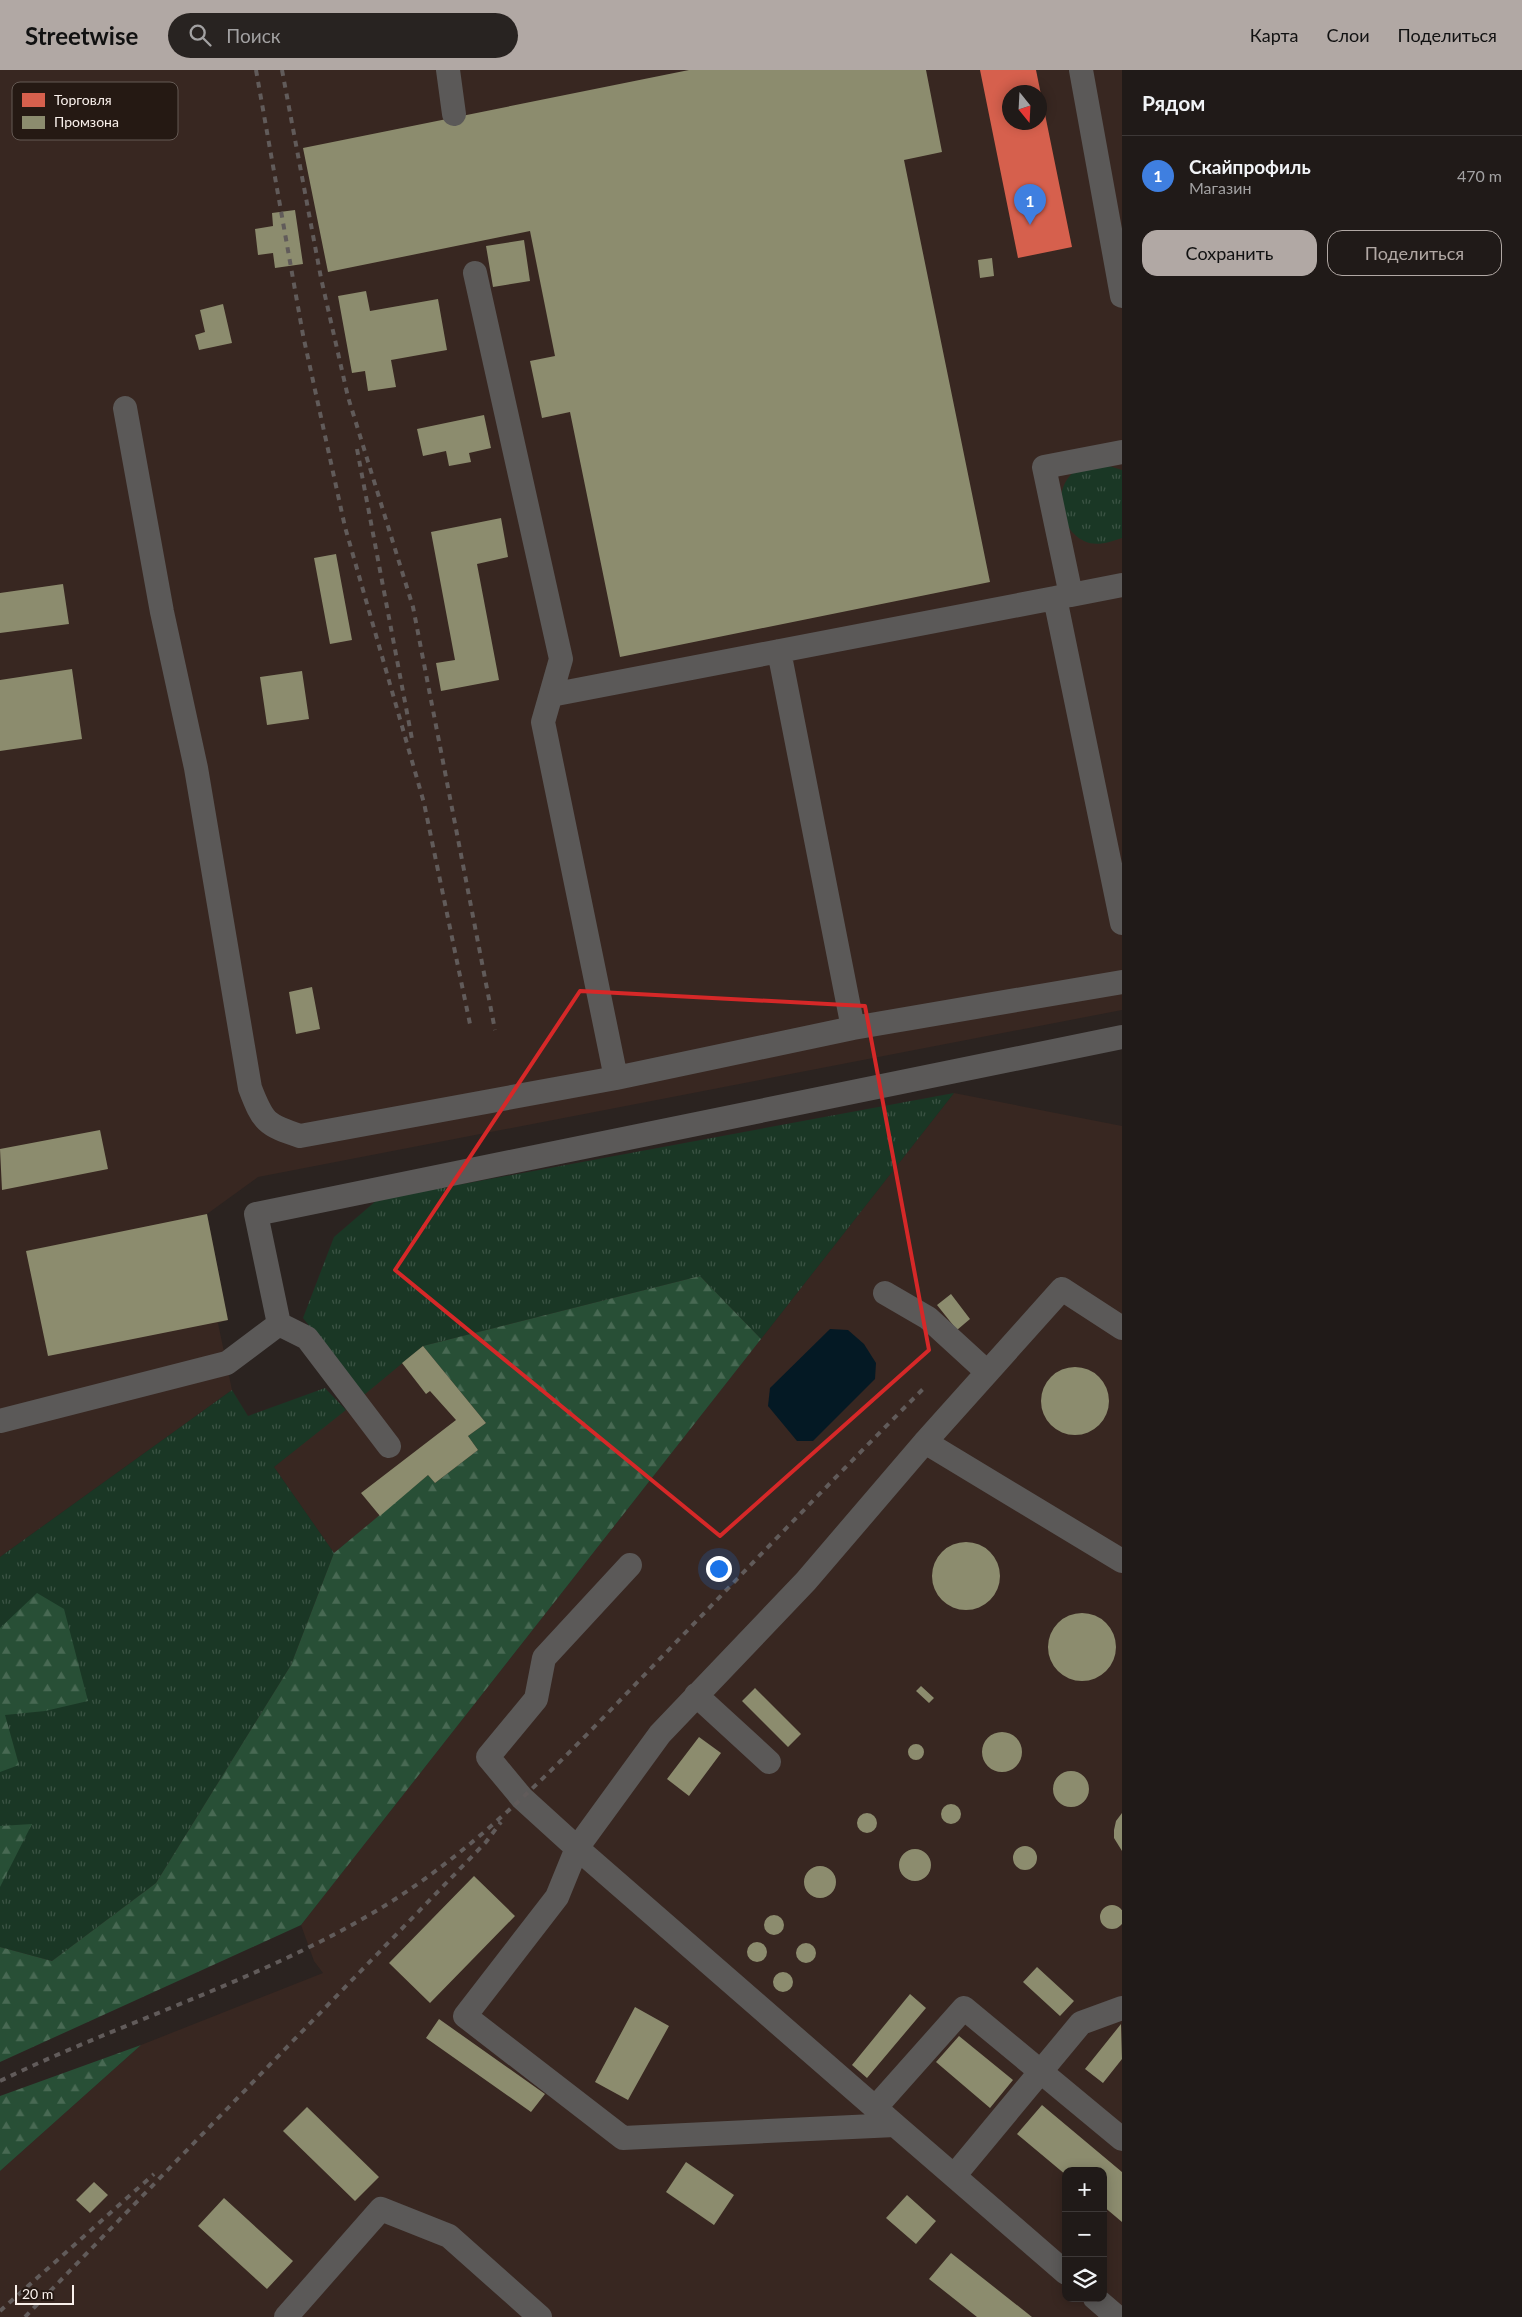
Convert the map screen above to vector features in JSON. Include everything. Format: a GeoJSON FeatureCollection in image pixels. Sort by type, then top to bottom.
{"type":"FeatureCollection","features":[{"type":"Feature","properties":{"kind":"lane"},"geometry":{"type":"LineString","coordinates":[[448,70],[454,114]]}},
{"type":"Feature","properties":{"kind":"lane"},"geometry":{"type":"LineString","coordinates":[[1081,70],[1122,296]]}},
{"type":"Feature","properties":{"kind":"lane"},"geometry":{"type":"LineString","coordinates":[[475,273],[561,659],[543,722],[616,1078]]}},
{"type":"Feature","properties":{"kind":"lane"},"geometry":{"type":"LineString","coordinates":[[126,408],[162,612],[196,768],[250,1088],[259,1111],[273,1127],[300,1136],[616,1078],[853,1028],[1122,982]]}},
{"type":"Feature","properties":{"kind":"lane"},"geometry":{"type":"LineString","coordinates":[[1122,452],[1044,467],[1063,597],[1122,923]]}},
{"type":"Feature","properties":{"kind":"lane"},"geometry":{"type":"LineString","coordinates":[[551,696],[1122,585]]}},
{"type":"Feature","properties":{"kind":"lane"},"geometry":{"type":"LineString","coordinates":[[779,652],[853,1028]]}},
{"type":"Feature","properties":{"kind":"lane"},"geometry":{"type":"LineString","coordinates":[[279,1324],[256,1214],[1122,1037]]}},
{"type":"Feature","properties":{"kind":"lane"},"geometry":{"type":"LineString","coordinates":[[895,2125],[623,2138],[465,2016],[557,1897],[577,1848],[660,1734],[806,1581],[924,1442],[1062,1289],[1122,1328]]}},
{"type":"Feature","properties":{"kind":"lane"},"geometry":{"type":"LineString","coordinates":[[885,1293],[928,1318],[987,1372]]}},
{"type":"Feature","properties":{"kind":"lane"},"geometry":{"type":"LineString","coordinates":[[0,1422],[226,1363],[279,1324]]}},
{"type":"Feature","properties":{"kind":"lane"},"geometry":{"type":"LineString","coordinates":[[279,1324],[307,1338],[389,1446]]}},
{"type":"Feature","properties":{"kind":"lane"},"geometry":{"type":"LineString","coordinates":[[924,1442],[1122,1561]]}},
{"type":"Feature","properties":{"kind":"lane"},"geometry":{"type":"LineString","coordinates":[[630,1565],[544,1658],[536,1699],[488,1757],[522,1798],[577,1848],[1062,2270]]}},
{"type":"Feature","properties":{"kind":"lane"},"geometry":{"type":"LineString","coordinates":[[696,1695],[769,1762]]}},
{"type":"Feature","properties":{"kind":"lane"},"geometry":{"type":"LineString","coordinates":[[875,2108],[964,2008],[1122,2139]]}},
{"type":"Feature","properties":{"kind":"lane"},"geometry":{"type":"LineString","coordinates":[[954,2176],[1081,2023],[1122,2008]]}},
{"type":"Feature","properties":{"kind":"lane"},"geometry":{"type":"LineString","coordinates":[[286,2317],[381,2209],[448,2236],[540,2317]]}},
{"type":"Feature","properties":{"kind":"lane"},"geometry":{"type":"LineString","coordinates":[[1100,2302],[1117,2317]]}},
{"type":"Feature","properties":{"kind":"highlighted area"},"geometry":{"type":"Polygon","coordinates":[[[580,991],[865,1006],[929,1350],[720,1536],[395,1270],[580,991]]]}},
{"type":"Feature","properties":{"kind":"shaded area"},"geometry":{"type":"Polygon","coordinates":[[[0,70],[1122,70],[1122,1010],[258,1177],[207,1214],[228,1320],[218,1323],[232,1390],[0,1557],[0,70]]]}},
{"type":"Feature","properties":{"kind":"shaded area"},"geometry":{"type":"Polygon","coordinates":[[[954,1093],[1122,1126],[1122,2317],[0,2317],[0,2171],[141,2045],[323,1973],[314,1961],[301,1925],[954,1093]]]}},
{"type":"Feature","properties":{"kind":"shaded area"},"geometry":{"type":"Polygon","coordinates":[[[423,1346],[447,1377],[468,1436],[478,1450],[435,1483],[429,1476],[334,1553],[274,1467],[423,1346]]]}},
{"type":"Feature","properties":{"kind":"green space"},"geometry":{"type":"Polygon","coordinates":[[[1093,466],[1109,466],[1122,470],[1122,538],[1093,544],[1075,535],[1068,527],[1061,506],[1061,496],[1069,476],[1078,469],[1093,466]]]}},
{"type":"Feature","properties":{"kind":"green space"},"geometry":{"type":"Polygon","coordinates":[[[954,1093],[761,1339],[700,1276],[423,1346],[364,1395],[303,1318],[334,1237],[377,1200],[954,1093]]]}},
{"type":"Feature","properties":{"kind":"green space"},"geometry":{"type":"Polygon","coordinates":[[[700,1276],[761,1339],[301,1925],[0,2062],[0,1947],[52,1961],[156,1883],[291,1665],[334,1553],[428,1475],[435,1483],[478,1450],[468,1436],[486,1423],[423,1346],[700,1276]]]}},
{"type":"Feature","properties":{"kind":"green space"},"geometry":{"type":"Polygon","coordinates":[[[325,1388],[346,1410],[274,1467],[334,1553],[291,1665],[156,1883],[52,1961],[0,1947],[0,1557],[232,1390],[248,1416],[325,1388]]]}},
{"type":"Feature","properties":{"kind":"green space"},"geometry":{"type":"Polygon","coordinates":[[[37,1593],[64,1609],[88,1701],[45,1711],[5,1715],[19,1765],[0,1772],[0,1628],[37,1593]]]}},
{"type":"Feature","properties":{"kind":"green space"},"geometry":{"type":"Polygon","coordinates":[[[32,1824],[0,1887],[0,1826],[32,1824]]]}},
{"type":"Feature","properties":{"kind":"green space"},"geometry":{"type":"Polygon","coordinates":[[[141,2045],[0,2171],[0,2096],[141,2045]]]}},
{"type":"Feature","properties":{"kind":"water"},"geometry":{"type":"Polygon","coordinates":[[[830,1329],[848,1330],[864,1344],[876,1363],[875,1379],[813,1441],[797,1441],[768,1406],[770,1388],[830,1329]]]}},
{"type":"Feature","properties":{"kind":"building: Торговля"},"geometry":{"type":"Polygon","coordinates":[[[980,70],[1036,70],[1039,85],[1002,85],[1002,130],[1047,130],[1047,124],[1072,247],[1018,258],[980,70]]]}},
{"type":"Feature","properties":{"kind":"building: Промзона"},"geometry":{"type":"Polygon","coordinates":[[[689,70],[926,70],[942,152],[904,160],[990,582],[620,657],[570,412],[542,418],[530,361],[555,356],[530,231],[328,272],[303,148],[689,70]]]}},
{"type":"Feature","properties":{"kind":"building: Промзона"},"geometry":{"type":"Polygon","coordinates":[[[295,210],[303,264],[275,268],[273,253],[258,255],[255,229],[273,226],[272,213],[295,210]]]}},
{"type":"Feature","properties":{"kind":"building: Промзона"},"geometry":{"type":"Polygon","coordinates":[[[524,240],[530,281],[493,287],[486,246],[524,240]]]}},
{"type":"Feature","properties":{"kind":"building: Промзона"},"geometry":{"type":"Polygon","coordinates":[[[992,258],[994,276],[980,278],[978,260],[992,258]]]}},
{"type":"Feature","properties":{"kind":"building: Промзона"},"geometry":{"type":"Polygon","coordinates":[[[366,291],[370,311],[438,299],[447,350],[391,360],[396,387],[368,391],[365,371],[352,373],[338,296],[366,291]]]}},
{"type":"Feature","properties":{"kind":"building: Промзона"},"geometry":{"type":"Polygon","coordinates":[[[223,304],[232,343],[199,350],[195,335],[205,332],[200,310],[223,304]]]}},
{"type":"Feature","properties":{"kind":"building: Промзона"},"geometry":{"type":"Polygon","coordinates":[[[484,415],[491,448],[469,453],[471,462],[449,466],[446,451],[423,456],[417,429],[484,415]]]}},
{"type":"Feature","properties":{"kind":"building: Промзона"},"geometry":{"type":"Polygon","coordinates":[[[501,518],[508,557],[477,564],[499,680],[441,691],[436,663],[455,660],[431,532],[501,518]]]}},
{"type":"Feature","properties":{"kind":"building: Промзона"},"geometry":{"type":"Polygon","coordinates":[[[336,554],[352,640],[330,644],[314,558],[336,554]]]}},
{"type":"Feature","properties":{"kind":"building: Промзона"},"geometry":{"type":"Polygon","coordinates":[[[63,584],[69,624],[0,633],[0,593],[63,584]]]}},
{"type":"Feature","properties":{"kind":"building: Промзона"},"geometry":{"type":"Polygon","coordinates":[[[72,669],[82,739],[0,751],[0,680],[72,669]]]}},
{"type":"Feature","properties":{"kind":"building: Промзона"},"geometry":{"type":"Polygon","coordinates":[[[302,671],[309,719],[267,725],[260,677],[302,671]]]}},
{"type":"Feature","properties":{"kind":"building: Промзона"},"geometry":{"type":"Polygon","coordinates":[[[312,987],[320,1029],[296,1034],[289,992],[312,987]]]}},
{"type":"Feature","properties":{"kind":"building: Промзона"},"geometry":{"type":"Polygon","coordinates":[[[100,1130],[108,1169],[2,1190],[0,1149],[100,1130]]]}},
{"type":"Feature","properties":{"kind":"building: Промзона"},"geometry":{"type":"Polygon","coordinates":[[[207,1214],[228,1320],[48,1356],[26,1251],[207,1214]]]}},
{"type":"Feature","properties":{"kind":"building: Промзона"},"geometry":{"type":"Polygon","coordinates":[[[951,1294],[970,1319],[957,1330],[937,1305],[951,1294]]]}},
{"type":"Feature","properties":{"kind":"building: Промзона"},"geometry":{"type":"Polygon","coordinates":[[[423,1346],[486,1423],[468,1436],[478,1450],[435,1483],[428,1475],[380,1516],[361,1493],[456,1420],[430,1391],[426,1394],[402,1363],[423,1346]]]}},
{"type":"Feature","properties":{"kind":"building: Промзона"},"geometry":{"type":"Polygon","coordinates":[[[1075,1367],[1088,1370],[1099,1377],[1106,1388],[1109,1401],[1106,1414],[1099,1425],[1088,1432],[1075,1435],[1062,1432],[1051,1425],[1044,1414],[1041,1401],[1044,1388],[1051,1377],[1062,1370],[1075,1367]]]}},
{"type":"Feature","properties":{"kind":"building: Промзона"},"geometry":{"type":"Polygon","coordinates":[[[966,1542],[979,1545],[990,1552],[997,1563],[1000,1576],[997,1589],[990,1600],[979,1607],[966,1610],[953,1607],[942,1600],[935,1589],[932,1576],[935,1563],[942,1552],[953,1545],[966,1542]]]}},
{"type":"Feature","properties":{"kind":"building: Промзона"},"geometry":{"type":"Polygon","coordinates":[[[1082,1613],[1095,1616],[1106,1623],[1113,1634],[1116,1647],[1113,1660],[1106,1671],[1095,1678],[1082,1681],[1069,1678],[1058,1671],[1051,1660],[1048,1647],[1051,1634],[1058,1623],[1069,1616],[1082,1613]]]}},
{"type":"Feature","properties":{"kind":"building: Промзона"},"geometry":{"type":"Polygon","coordinates":[[[921,1686],[934,1698],[929,1703],[916,1691],[921,1686]]]}},
{"type":"Feature","properties":{"kind":"building: Промзона"},"geometry":{"type":"Polygon","coordinates":[[[755,1688],[801,1734],[788,1747],[742,1701],[755,1688]]]}},
{"type":"Feature","properties":{"kind":"building: Промзона"},"geometry":{"type":"Polygon","coordinates":[[[998,1732],[1006,1732],[1013,1735],[1019,1741],[1022,1752],[1019,1763],[1013,1769],[1006,1772],[998,1772],[991,1769],[985,1763],[982,1756],[982,1748],[985,1741],[991,1735],[998,1732]]]}},
{"type":"Feature","properties":{"kind":"building: Промзона"},"geometry":{"type":"Polygon","coordinates":[[[699,1737],[721,1753],[689,1796],[667,1779],[699,1737]]]}},
{"type":"Feature","properties":{"kind":"building: Промзона"},"geometry":{"type":"Polygon","coordinates":[[[913,1744],[919,1744],[924,1749],[922,1758],[913,1760],[908,1755],[908,1749],[913,1744]]]}},
{"type":"Feature","properties":{"kind":"building: Промзона"},"geometry":{"type":"Polygon","coordinates":[[[1071,1771],[1078,1772],[1084,1776],[1088,1782],[1088,1796],[1084,1802],[1078,1806],[1071,1807],[1064,1806],[1058,1802],[1054,1796],[1053,1789],[1054,1782],[1058,1776],[1064,1772],[1071,1771]]]}},
{"type":"Feature","properties":{"kind":"building: Промзона"},"geometry":{"type":"Polygon","coordinates":[[[951,1804],[958,1807],[961,1814],[958,1821],[951,1824],[944,1821],[941,1814],[944,1807],[951,1804]]]}},
{"type":"Feature","properties":{"kind":"building: Промзона"},"geometry":{"type":"Polygon","coordinates":[[[867,1813],[874,1816],[877,1823],[874,1830],[867,1833],[860,1830],[857,1823],[860,1816],[867,1813]]]}},
{"type":"Feature","properties":{"kind":"building: Промзона"},"geometry":{"type":"Polygon","coordinates":[[[1122,1813],[1122,1851],[1114,1838],[1114,1830],[1116,1821],[1122,1813]]]}},
{"type":"Feature","properties":{"kind":"building: Промзона"},"geometry":{"type":"Polygon","coordinates":[[[1025,1846],[1033,1850],[1037,1858],[1033,1866],[1025,1870],[1017,1866],[1013,1858],[1017,1850],[1025,1846]]]}},
{"type":"Feature","properties":{"kind":"building: Промзона"},"geometry":{"type":"Polygon","coordinates":[[[915,1849],[927,1853],[931,1865],[927,1877],[915,1881],[903,1877],[899,1865],[903,1853],[915,1849]]]}},
{"type":"Feature","properties":{"kind":"building: Промзона"},"geometry":{"type":"Polygon","coordinates":[[[820,1866],[826,1867],[831,1871],[835,1876],[835,1888],[831,1893],[826,1897],[820,1898],[814,1897],[809,1893],[805,1888],[804,1882],[805,1876],[809,1871],[814,1867],[820,1866]]]}},
{"type":"Feature","properties":{"kind":"building: Промзона"},"geometry":{"type":"Polygon","coordinates":[[[474,1876],[515,1916],[430,2003],[389,1963],[474,1876]]]}},
{"type":"Feature","properties":{"kind":"building: Промзона"},"geometry":{"type":"Polygon","coordinates":[[[1112,1905],[1120,1909],[1124,1917],[1120,1925],[1112,1929],[1104,1925],[1100,1917],[1104,1909],[1112,1905]]]}},
{"type":"Feature","properties":{"kind":"building: Промзона"},"geometry":{"type":"Polygon","coordinates":[[[774,1915],[781,1918],[784,1925],[781,1932],[774,1935],[767,1932],[764,1925],[767,1918],[774,1915]]]}},
{"type":"Feature","properties":{"kind":"building: Промзона"},"geometry":{"type":"Polygon","coordinates":[[[757,1942],[764,1945],[767,1952],[764,1959],[757,1962],[750,1959],[747,1952],[750,1945],[757,1942]]]}},
{"type":"Feature","properties":{"kind":"building: Промзона"},"geometry":{"type":"Polygon","coordinates":[[[806,1943],[813,1946],[816,1953],[813,1960],[806,1963],[799,1960],[796,1953],[799,1946],[806,1943]]]}},
{"type":"Feature","properties":{"kind":"building: Промзона"},"geometry":{"type":"Polygon","coordinates":[[[1037,1967],[1074,2001],[1060,2016],[1023,1982],[1037,1967]]]}},
{"type":"Feature","properties":{"kind":"building: Промзона"},"geometry":{"type":"Polygon","coordinates":[[[783,1972],[790,1975],[793,1982],[790,1989],[783,1992],[776,1989],[773,1982],[776,1975],[783,1972]]]}},
{"type":"Feature","properties":{"kind":"building: Промзона"},"geometry":{"type":"Polygon","coordinates":[[[910,1994],[926,2008],[867,2078],[852,2065],[910,1994]]]}},
{"type":"Feature","properties":{"kind":"building: Промзона"},"geometry":{"type":"Polygon","coordinates":[[[635,2007],[669,2026],[628,2100],[595,2082],[635,2007]]]}},
{"type":"Feature","properties":{"kind":"building: Промзона"},"geometry":{"type":"Polygon","coordinates":[[[439,2019],[545,2094],[531,2112],[426,2038],[439,2019]]]}},
{"type":"Feature","properties":{"kind":"building: Промзона"},"geometry":{"type":"Polygon","coordinates":[[[1121,2024],[1122,2059],[1103,2083],[1085,2069],[1121,2024]]]}},
{"type":"Feature","properties":{"kind":"building: Промзона"},"geometry":{"type":"Polygon","coordinates":[[[959,2036],[1013,2080],[990,2108],[936,2062],[959,2036]]]}},
{"type":"Feature","properties":{"kind":"building: Промзона"},"geometry":{"type":"Polygon","coordinates":[[[1042,2105],[1122,2172],[1122,2222],[1107,2209],[1107,2167],[1062,2167],[1062,2172],[1017,2134],[1042,2105]]]}},
{"type":"Feature","properties":{"kind":"building: Промзона"},"geometry":{"type":"Polygon","coordinates":[[[307,2107],[379,2177],[355,2201],[283,2131],[307,2107]]]}},
{"type":"Feature","properties":{"kind":"building: Промзона"},"geometry":{"type":"Polygon","coordinates":[[[686,2162],[734,2195],[714,2225],[666,2192],[686,2162]]]}},
{"type":"Feature","properties":{"kind":"building: Промзона"},"geometry":{"type":"Polygon","coordinates":[[[94,2182],[108,2195],[90,2213],[76,2200],[94,2182]]]}},
{"type":"Feature","properties":{"kind":"building: Промзона"},"geometry":{"type":"Polygon","coordinates":[[[907,2195],[936,2221],[916,2244],[886,2218],[907,2195]]]}},
{"type":"Feature","properties":{"kind":"building: Промзона"},"geometry":{"type":"Polygon","coordinates":[[[224,2198],[293,2261],[267,2289],[198,2226],[224,2198]]]}},
{"type":"Feature","properties":{"kind":"building: Промзона"},"geometry":{"type":"Polygon","coordinates":[[[951,2253],[1032,2317],[977,2317],[929,2279],[951,2253]]]}},
{"type":"Feature","properties":{"kind":"railway"},"geometry":{"type":"LineString","coordinates":[[256,70],[303,335],[345,527],[424,803],[470,1024]]}},
{"type":"Feature","properties":{"kind":"railway"},"geometry":{"type":"LineString","coordinates":[[282,70],[321,278],[348,397],[413,607],[495,1030]]}},
{"type":"Feature","properties":{"kind":"railway"},"geometry":{"type":"LineString","coordinates":[[357,449],[412,739]]}},
{"type":"Feature","properties":{"kind":"railway"},"geometry":{"type":"LineString","coordinates":[[0,2081],[235,1981],[327,1938],[411,1889],[449,1861],[486,1831],[555,1766],[926,1386]]}},
{"type":"Feature","properties":{"kind":"railway"},"geometry":{"type":"LineString","coordinates":[[25,2317],[486,1842],[501,1822]]}},
{"type":"Feature","properties":{"kind":"railway"},"geometry":{"type":"LineString","coordinates":[[0,2311],[154,2174]]}},
{"type":"Feature","properties":{"kind":"place","name":"Скайпрофиль"},"geometry":{"type":"Point","coordinates":[1030,225]}}]}
